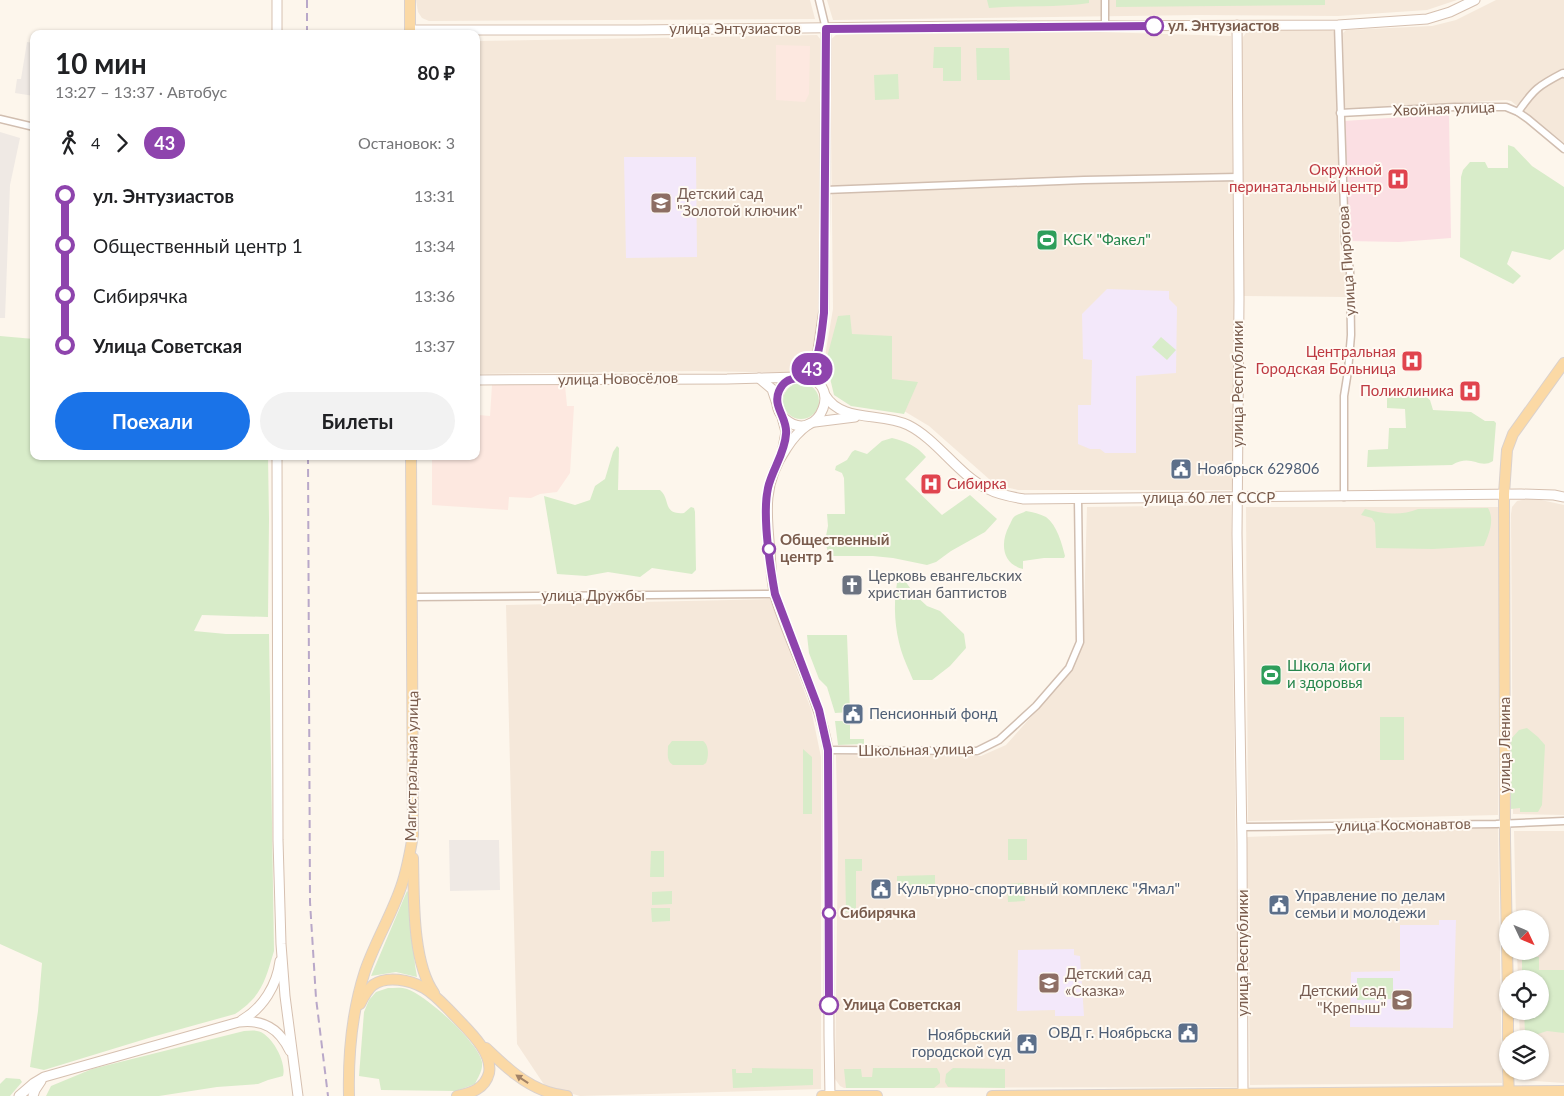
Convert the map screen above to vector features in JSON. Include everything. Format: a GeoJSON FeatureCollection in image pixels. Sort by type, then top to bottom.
{"type":"FeatureCollection","features":[{"type":"Feature","properties":{"kind":"main road"},"geometry":{"type":"LineString","coordinates":[[276,0],[277,30]]}},
{"type":"Feature","properties":{"kind":"main road"},"geometry":{"type":"LineString","coordinates":[[410,0],[410,30]]}},
{"type":"Feature","properties":{"kind":"main road","name":"улица Энтузиастов"},"geometry":{"type":"LineString","coordinates":[[480,31],[1338,25],[1427,19],[1450,12],[1475,0]]}},
{"type":"Feature","properties":{"kind":"main road","name":"улица Республики"},"geometry":{"type":"LineString","coordinates":[[1237,25],[1239,299],[1237,497],[1242,827],[1243,1093]]}},
{"type":"Feature","properties":{"kind":"main road"},"geometry":{"type":"LineString","coordinates":[[826,29],[824,309],[815,375],[828,401],[837,408],[869,416]]}},
{"type":"Feature","properties":{"kind":"main road"},"geometry":{"type":"LineString","coordinates":[[817,357],[811,370],[804,376],[792,378],[784,384],[778,393],[778,408],[787,421],[792,424],[803,425],[840,418],[869,416]]}},
{"type":"Feature","properties":{"kind":"main road","name":"улица Ленина"},"geometry":{"type":"LineString","coordinates":[[1508,970],[1504,494],[1507,450],[1512,434],[1564,363]]}},
{"type":"Feature","properties":{"kind":"main road"},"geometry":{"type":"LineString","coordinates":[[798,377],[810,378],[820,385]]}},
{"type":"Feature","properties":{"kind":"main road","name":"улица Новосёлов"},"geometry":{"type":"LineString","coordinates":[[480,380],[798,377]]}},
{"type":"Feature","properties":{"kind":"main road"},"geometry":{"type":"LineString","coordinates":[[759,378],[772,389],[784,421],[786,432],[780,457],[770,481],[767,498],[767,519],[775,594],[819,710],[828,750],[830,1096]]}},
{"type":"Feature","properties":{"kind":"main road"},"geometry":{"type":"LineString","coordinates":[[780,457],[794,437],[824,411],[825,395]]}},
{"type":"Feature","properties":{"kind":"main road","name":"улица 60 лет СССР"},"geometry":{"type":"LineString","coordinates":[[869,416],[894,420],[918,430],[974,481],[986,489],[1009,497],[1024,499],[1504,494],[1538,494],[1564,497]]}},
{"type":"Feature","properties":{"kind":"main road"},"geometry":{"type":"LineString","coordinates":[[277,460],[278,830],[281,944],[292,1058],[298,1096]]}},
{"type":"Feature","properties":{"kind":"main road","name":"Магистральная улица"},"geometry":{"type":"LineString","coordinates":[[349,1096],[350,1055],[354,1016],[365,972],[395,903],[406,871],[413,835],[411,460]]}},
{"type":"Feature","properties":{"kind":"main road"},"geometry":{"type":"LineString","coordinates":[[413,835],[415,903],[421,961],[428,984],[441,1002]]}},
{"type":"Feature","properties":{"kind":"main road"},"geometry":{"type":"LineString","coordinates":[[239,1022],[256,1010],[271,989],[279,964],[281,944]]}},
{"type":"Feature","properties":{"kind":"main road"},"geometry":{"type":"LineString","coordinates":[[354,1016],[368,990],[373,985],[387,980],[402,980],[419,986],[429,991],[441,1002],[509,1070],[525,1081],[547,1092],[567,1096]]}},
{"type":"Feature","properties":{"kind":"main road"},"geometry":{"type":"LineString","coordinates":[[19,1096],[44,1077],[239,1022],[265,1024],[284,1040],[292,1058]]}},
{"type":"Feature","properties":{"kind":"main road"},"geometry":{"type":"LineString","coordinates":[[457,1096],[478,1089],[489,1072],[488,1058],[471,1034]]}},
{"type":"Feature","properties":{"kind":"main road"},"geometry":{"type":"LineString","coordinates":[[33,1096],[44,1077]]}},
{"type":"Feature","properties":{"kind":"main road"},"geometry":{"type":"LineString","coordinates":[[1508,1080],[1509,1093]]}},
{"type":"Feature","properties":{"kind":"main road"},"geometry":{"type":"LineString","coordinates":[[992,1096],[1243,1093],[1509,1093],[1564,1090]]}},
{"type":"Feature","properties":{"kind":"main road"},"geometry":{"type":"LineString","coordinates":[[822,1096],[877,1096]]}},
{"type":"Feature","properties":{"kind":"street"},"geometry":{"type":"LineString","coordinates":[[819,0],[826,29]]}},
{"type":"Feature","properties":{"kind":"street"},"geometry":{"type":"LineString","coordinates":[[1105,0],[1105,26]]}},
{"type":"Feature","properties":{"kind":"street","name":"улица Пирогова"},"geometry":{"type":"LineString","coordinates":[[1338,25],[1345,242],[1350,270],[1350,346],[1344,396],[1344,496]]}},
{"type":"Feature","properties":{"kind":"street"},"geometry":{"type":"LineString","coordinates":[[1518,112],[1529,95],[1539,85],[1564,74]]}},
{"type":"Feature","properties":{"kind":"street","name":"Хвойная улица"},"geometry":{"type":"LineString","coordinates":[[1340,114],[1491,106],[1506,107],[1518,112],[1564,149]]}},
{"type":"Feature","properties":{"kind":"street"},"geometry":{"type":"LineString","coordinates":[[0,119],[30,126]]}},
{"type":"Feature","properties":{"kind":"street"},"geometry":{"type":"LineString","coordinates":[[825,190],[1084,180],[1238,177]]}},
{"type":"Feature","properties":{"kind":"street","name":"Школьная улица"},"geometry":{"type":"LineString","coordinates":[[828,750],[976,751],[999,740],[1036,706],[1069,668],[1080,642],[1078,499]]}},
{"type":"Feature","properties":{"kind":"street","name":"улица Дружбы"},"geometry":{"type":"LineString","coordinates":[[412,597],[775,594]]}},
{"type":"Feature","properties":{"kind":"street","name":"улица Космонавтов"},"geometry":{"type":"LineString","coordinates":[[1242,827],[1564,821]]}},
{"type":"Feature","properties":{"kind":"shaded area"},"geometry":{"type":"Polygon","coordinates":[[[416,0],[810,0],[815,19],[429,21],[422,18],[418,12],[416,0]]]}},
{"type":"Feature","properties":{"kind":"shaded area"},"geometry":{"type":"Polygon","coordinates":[[[827,0],[1457,0],[1427,10],[1338,16],[1199,15],[833,20],[827,0]]]}},
{"type":"Feature","properties":{"kind":"shaded area"},"geometry":{"type":"Polygon","coordinates":[[[1496,0],[1564,0],[1564,143],[1511,101],[1506,100],[1347,109],[1344,106],[1343,33],[1346,30],[1432,26],[1456,20],[1496,0]]]}},
{"type":"Feature","properties":{"kind":"shaded area"},"geometry":{"type":"Polygon","coordinates":[[[1330,29],[1336,33],[1340,265],[1347,270],[1347,297],[1243,296],[1243,37],[1246,33],[1253,31],[1330,29]]]}},
{"type":"Feature","properties":{"kind":"shaded area"},"geometry":{"type":"Polygon","coordinates":[[[941,30],[1034,30],[1231,36],[1234,247],[1233,490],[1018,490],[1001,486],[989,479],[929,426],[904,411],[836,394],[825,363],[833,309],[830,40],[836,35],[941,30]]]}},
{"type":"Feature","properties":{"kind":"shaded area"},"geometry":{"type":"Polygon","coordinates":[[[817,35],[821,40],[821,201],[818,315],[809,370],[799,373],[696,371],[480,374],[480,41],[817,35]]]}},
{"type":"Feature","properties":{"kind":"shaded area"},"geometry":{"type":"Polygon","coordinates":[[[27,42],[30,42],[30,95],[15,93],[17,79],[21,79],[27,42]]]}},
{"type":"Feature","properties":{"kind":"shaded area"},"geometry":{"type":"Polygon","coordinates":[[[776,45],[810,46],[809,94],[805,102],[776,100],[776,45]]]}},
{"type":"Feature","properties":{"kind":"shaded area","name":"Окружной перинатальный центр"},"geometry":{"type":"Polygon","coordinates":[[[1449,114],[1451,238],[1399,242],[1348,241],[1344,121],[1449,114]]]}},
{"type":"Feature","properties":{"kind":"shaded area"},"geometry":{"type":"Polygon","coordinates":[[[0,132],[20,138],[10,185],[5,318],[0,318],[0,132]]]}},
{"type":"Feature","properties":{"kind":"shaded area","name":"Детский сад \"Золотой ключик\""},"geometry":{"type":"Polygon","coordinates":[[[624,157],[696,157],[697,257],[626,258],[624,157]]]}},
{"type":"Feature","properties":{"kind":"shaded area"},"geometry":{"type":"Polygon","coordinates":[[[1107,289],[1169,291],[1169,299],[1177,307],[1176,373],[1136,376],[1136,453],[1105,453],[1100,449],[1090,449],[1078,444],[1078,405],[1091,405],[1092,360],[1083,359],[1082,314],[1107,289]]]}},
{"type":"Feature","properties":{"kind":"shaded area"},"geometry":{"type":"Polygon","coordinates":[[[492,385],[565,385],[567,406],[574,406],[570,473],[557,492],[540,494],[531,498],[509,497],[508,510],[432,505],[432,460],[480,460],[480,415],[490,416],[492,385]]]}},
{"type":"Feature","properties":{"kind":"shaded area"},"geometry":{"type":"Polygon","coordinates":[[[1532,498],[1564,505],[1564,815],[1513,814],[1511,514],[1512,507],[1517,501],[1532,498]]]}},
{"type":"Feature","properties":{"kind":"shaded area"},"geometry":{"type":"Polygon","coordinates":[[[1231,505],[1239,1087],[844,1088],[840,1086],[835,1079],[838,840],[836,755],[981,756],[1006,745],[1068,675],[1083,645],[1087,507],[1231,505]]]}},
{"type":"Feature","properties":{"kind":"shaded area"},"geometry":{"type":"Polygon","coordinates":[[[1246,507],[1499,507],[1498,815],[1248,821],[1246,507]]]}},
{"type":"Feature","properties":{"kind":"shaded area"},"geometry":{"type":"Polygon","coordinates":[[[770,599],[811,709],[821,757],[821,1089],[580,1096],[545,1086],[517,1044],[506,605],[770,599]]]}},
{"type":"Feature","properties":{"kind":"shaded area"},"geometry":{"type":"Polygon","coordinates":[[[1498,828],[1499,1020],[1501,1020],[1501,1030],[1499,1030],[1499,1080],[1502,1080],[1502,1083],[1250,1085],[1247,837],[1498,828]]]}},
{"type":"Feature","properties":{"kind":"shaded area"},"geometry":{"type":"Polygon","coordinates":[[[1514,831],[1564,831],[1564,1083],[1521,1080],[1549,1080],[1549,1030],[1520,1030],[1519,1020],[1549,1020],[1549,970],[1518,970],[1517,960],[1549,960],[1549,910],[1516,910],[1514,831]]]}},
{"type":"Feature","properties":{"kind":"shaded area"},"geometry":{"type":"Polygon","coordinates":[[[449,840],[499,840],[500,890],[450,891],[449,840]]]}},
{"type":"Feature","properties":{"kind":"shaded area","name":"Детский сад \"Крепыш\""},"geometry":{"type":"Polygon","coordinates":[[[1439,920],[1456,920],[1453,1028],[1350,1027],[1351,972],[1400,971],[1400,925],[1439,925],[1439,920]]]}},
{"type":"Feature","properties":{"kind":"shaded area","name":"Детский сад «Сказка»"},"geometry":{"type":"Polygon","coordinates":[[[1074,949],[1074,955],[1080,956],[1084,1016],[1055,1016],[1055,1010],[1017,1011],[1018,950],[1074,949]]]}},
{"type":"Feature","properties":{"kind":"green space"},"geometry":{"type":"Polygon","coordinates":[[[987,0],[1089,0],[1089,3],[989,8],[987,0]]]}},
{"type":"Feature","properties":{"kind":"green space"},"geometry":{"type":"Polygon","coordinates":[[[1116,0],[1325,0],[1325,5],[1116,7],[1116,0]]]}},
{"type":"Feature","properties":{"kind":"green space"},"geometry":{"type":"Polygon","coordinates":[[[934,47],[961,47],[961,81],[943,81],[943,68],[933,68],[934,47]]]}},
{"type":"Feature","properties":{"kind":"green space"},"geometry":{"type":"Polygon","coordinates":[[[976,48],[1009,48],[1010,80],[977,80],[976,48]]]}},
{"type":"Feature","properties":{"kind":"green space"},"geometry":{"type":"Polygon","coordinates":[[[898,74],[899,99],[875,100],[874,75],[898,74]]]}},
{"type":"Feature","properties":{"kind":"green space"},"geometry":{"type":"Polygon","coordinates":[[[1508,145],[1514,147],[1532,166],[1564,187],[1564,249],[1550,260],[1512,251],[1507,264],[1521,276],[1513,284],[1460,257],[1461,177],[1463,170],[1470,162],[1485,162],[1488,168],[1508,168],[1508,145]]]}},
{"type":"Feature","properties":{"kind":"green space"},"geometry":{"type":"Polygon","coordinates":[[[850,315],[852,334],[892,336],[892,379],[918,382],[904,414],[851,406],[834,395],[826,361],[838,316],[850,315]]]}},
{"type":"Feature","properties":{"kind":"green space"},"geometry":{"type":"Polygon","coordinates":[[[0,336],[30,339],[30,460],[268,460],[268,617],[202,615],[194,631],[226,634],[269,634],[274,951],[265,979],[257,994],[235,1014],[44,1070],[30,1067],[38,1011],[42,963],[0,944],[0,336]]]}},
{"type":"Feature","properties":{"kind":"green space"},"geometry":{"type":"Polygon","coordinates":[[[1161,337],[1176,350],[1167,360],[1152,347],[1161,337]]]}},
{"type":"Feature","properties":{"kind":"green space"},"geometry":{"type":"Polygon","coordinates":[[[801,383],[808,384],[814,388],[818,394],[818,408],[814,414],[808,418],[801,419],[794,418],[788,414],[784,408],[783,401],[784,394],[788,388],[794,384],[801,383]]]}},
{"type":"Feature","properties":{"kind":"green space"},"geometry":{"type":"Polygon","coordinates":[[[1424,391],[1426,397],[1430,400],[1433,410],[1471,412],[1485,421],[1494,421],[1496,423],[1493,461],[1484,464],[1465,461],[1452,465],[1367,467],[1368,450],[1388,449],[1389,428],[1406,428],[1405,409],[1387,408],[1387,392],[1424,391]]]}},
{"type":"Feature","properties":{"kind":"green space"},"geometry":{"type":"Polygon","coordinates":[[[892,438],[910,444],[926,457],[905,479],[942,515],[970,495],[997,519],[985,532],[951,551],[936,562],[927,565],[873,556],[829,556],[825,541],[828,526],[827,514],[845,514],[844,478],[842,473],[835,470],[836,466],[847,460],[855,450],[867,454],[882,441],[892,438]]]}},
{"type":"Feature","properties":{"kind":"green space"},"geometry":{"type":"Polygon","coordinates":[[[617,446],[619,448],[618,490],[660,490],[673,512],[684,513],[691,507],[694,508],[696,570],[692,574],[652,568],[640,577],[608,572],[586,576],[557,574],[544,496],[575,505],[590,500],[595,486],[605,479],[613,452],[617,446]]]}},
{"type":"Feature","properties":{"kind":"green space"},"geometry":{"type":"Polygon","coordinates":[[[1488,508],[1491,522],[1484,546],[1433,549],[1376,548],[1375,523],[1372,518],[1361,515],[1365,509],[1392,514],[1418,509],[1488,508]]]}},
{"type":"Feature","properties":{"kind":"green space"},"geometry":{"type":"Polygon","coordinates":[[[1026,511],[1041,515],[1050,520],[1058,535],[1064,558],[1023,561],[1023,569],[1011,563],[1005,552],[1004,539],[1014,517],[1026,511]]]}},
{"type":"Feature","properties":{"kind":"green space"},"geometry":{"type":"Polygon","coordinates":[[[903,578],[915,595],[927,606],[940,611],[964,634],[966,648],[950,666],[932,680],[913,680],[901,650],[896,626],[895,600],[897,583],[903,578]]]}},
{"type":"Feature","properties":{"kind":"green space"},"geometry":{"type":"Polygon","coordinates":[[[807,635],[847,635],[850,712],[835,713],[827,687],[819,679],[809,653],[807,635]]]}},
{"type":"Feature","properties":{"kind":"green space"},"geometry":{"type":"Polygon","coordinates":[[[1380,717],[1404,717],[1404,760],[1380,760],[1380,717]]]}},
{"type":"Feature","properties":{"kind":"green space"},"geometry":{"type":"Polygon","coordinates":[[[835,721],[850,721],[850,739],[864,739],[864,744],[838,745],[835,721]]]}},
{"type":"Feature","properties":{"kind":"green space"},"geometry":{"type":"Polygon","coordinates":[[[1527,728],[1545,745],[1542,805],[1538,812],[1520,812],[1520,808],[1511,809],[1511,739],[1519,730],[1527,728]]]}},
{"type":"Feature","properties":{"kind":"green space"},"geometry":{"type":"Polygon","coordinates":[[[672,741],[703,741],[708,751],[706,763],[703,765],[673,765],[668,759],[668,746],[672,741]]]}},
{"type":"Feature","properties":{"kind":"green space"},"geometry":{"type":"Polygon","coordinates":[[[803,749],[812,757],[812,814],[803,814],[803,749]]]}},
{"type":"Feature","properties":{"kind":"green space"},"geometry":{"type":"Polygon","coordinates":[[[1008,839],[1027,839],[1027,860],[1008,860],[1008,839]]]}},
{"type":"Feature","properties":{"kind":"green space"},"geometry":{"type":"Polygon","coordinates":[[[651,851],[664,851],[664,877],[650,877],[651,851]]]}},
{"type":"Feature","properties":{"kind":"green space"},"geometry":{"type":"Polygon","coordinates":[[[845,859],[862,859],[862,871],[856,871],[856,912],[846,912],[845,859]]]}},
{"type":"Feature","properties":{"kind":"green space"},"geometry":{"type":"Polygon","coordinates":[[[935,875],[935,893],[897,894],[897,876],[935,875]]]}},
{"type":"Feature","properties":{"kind":"green space"},"geometry":{"type":"Polygon","coordinates":[[[1024,883],[1025,901],[1008,902],[1007,884],[1024,883]]]}},
{"type":"Feature","properties":{"kind":"green space"},"geometry":{"type":"Polygon","coordinates":[[[407,891],[409,893],[417,977],[396,972],[371,976],[407,891]]]}},
{"type":"Feature","properties":{"kind":"green space"},"geometry":{"type":"Polygon","coordinates":[[[672,891],[672,904],[652,905],[652,892],[672,891]]]}},
{"type":"Feature","properties":{"kind":"green space"},"geometry":{"type":"Polygon","coordinates":[[[651,908],[670,908],[670,921],[652,922],[651,908]]]}},
{"type":"Feature","properties":{"kind":"green space"},"geometry":{"type":"Polygon","coordinates":[[[1522,960],[1539,960],[1539,970],[1522,970],[1522,960]]]}},
{"type":"Feature","properties":{"kind":"green space"},"geometry":{"type":"Polygon","coordinates":[[[1549,970],[1564,970],[1564,1033],[1549,1030],[1525,1030],[1524,1020],[1549,1020],[1549,970]]]}},
{"type":"Feature","properties":{"kind":"green space"},"geometry":{"type":"Polygon","coordinates":[[[1357,978],[1393,978],[1393,999],[1357,1000],[1357,978]]]}},
{"type":"Feature","properties":{"kind":"green space"},"geometry":{"type":"Polygon","coordinates":[[[388,988],[405,988],[416,993],[438,1010],[472,1043],[482,1062],[481,1071],[475,1084],[456,1091],[381,1090],[379,1079],[359,1076],[364,1012],[369,1000],[376,992],[388,988]]]}},
{"type":"Feature","properties":{"kind":"green space"},"geometry":{"type":"Polygon","coordinates":[[[244,1031],[255,1031],[268,1037],[277,1049],[283,1063],[283,1076],[258,1084],[217,1087],[159,1096],[46,1096],[51,1086],[92,1069],[244,1031]]]}},
{"type":"Feature","properties":{"kind":"green space"},"geometry":{"type":"Polygon","coordinates":[[[752,1068],[813,1069],[813,1085],[733,1088],[732,1069],[736,1069],[736,1073],[752,1073],[752,1068]]]}},
{"type":"Feature","properties":{"kind":"green space"},"geometry":{"type":"Polygon","coordinates":[[[873,1068],[937,1068],[940,1074],[940,1083],[934,1088],[846,1088],[844,1069],[861,1069],[862,1077],[872,1077],[873,1068]]]}},
{"type":"Feature","properties":{"kind":"green space"},"geometry":{"type":"Polygon","coordinates":[[[953,1068],[1005,1069],[1005,1088],[948,1087],[945,1082],[946,1074],[953,1068]]]}},
{"type":"Feature","properties":{"kind":"green space"},"geometry":{"type":"Polygon","coordinates":[[[6,1078],[20,1079],[22,1082],[10,1096],[0,1096],[0,1084],[6,1078]]]}},
{"type":"Feature","properties":{"kind":"railway"},"geometry":{"type":"LineString","coordinates":[[307,0],[307,30]]}},
{"type":"Feature","properties":{"kind":"railway"},"geometry":{"type":"LineString","coordinates":[[308,460],[310,902],[316,998],[328,1096]]}},
{"type":"Feature","properties":{"kind":"bus line","name":"43"},"geometry":{"type":"LineString","coordinates":[[829,1005],[828,750],[819,710],[775,594],[767,519],[768,490],[774,468],[785,441],[786,432],[786,426],[778,408],[778,393],[788,380],[808,374],[813,367],[817,357],[824,313],[826,29],[971,26],[1154,26]]}},
{"type":"Feature","properties":{"kind":"place","name":"ул. Энтузиастов"},"geometry":{"type":"Point","coordinates":[1154,26]}},
{"type":"Feature","properties":{"kind":"place","name":"Окружной перинатальный центр"},"geometry":{"type":"Point","coordinates":[1398,179]}},
{"type":"Feature","properties":{"kind":"place","name":"Детский сад \"Золотой ключик\""},"geometry":{"type":"Point","coordinates":[661,203]}},
{"type":"Feature","properties":{"kind":"place","name":"КСК \"Факел\""},"geometry":{"type":"Point","coordinates":[1047,240]}},
{"type":"Feature","properties":{"kind":"place","name":"Центральная Городская Больница"},"geometry":{"type":"Point","coordinates":[1412,361]}},
{"type":"Feature","properties":{"kind":"place","name":"Поликлиника"},"geometry":{"type":"Point","coordinates":[1470,391]}},
{"type":"Feature","properties":{"kind":"place","name":"Ноябрьск 629806"},"geometry":{"type":"Point","coordinates":[1181,469]}},
{"type":"Feature","properties":{"kind":"place","name":"Сибирка"},"geometry":{"type":"Point","coordinates":[931,484]}},
{"type":"Feature","properties":{"kind":"place","name":"Общественный центр 1"},"geometry":{"type":"Point","coordinates":[769,549]}},
{"type":"Feature","properties":{"kind":"place","name":"Церковь евангельских христиан баптистов"},"geometry":{"type":"Point","coordinates":[852,585]}},
{"type":"Feature","properties":{"kind":"place","name":"Школа йоги и здоровья"},"geometry":{"type":"Point","coordinates":[1271,675]}},
{"type":"Feature","properties":{"kind":"place","name":"Пенсионный фонд"},"geometry":{"type":"Point","coordinates":[853,714]}},
{"type":"Feature","properties":{"kind":"place","name":"Культурно-спортивный комплекс \"Ямал\""},"geometry":{"type":"Point","coordinates":[881,889]}},
{"type":"Feature","properties":{"kind":"place","name":"Управление по делам семьи и молодежи"},"geometry":{"type":"Point","coordinates":[1279,905]}},
{"type":"Feature","properties":{"kind":"place","name":"Сибирячка"},"geometry":{"type":"Point","coordinates":[829,913]}},
{"type":"Feature","properties":{"kind":"place","name":"Детский сад «Сказка»"},"geometry":{"type":"Point","coordinates":[1049,983]}},
{"type":"Feature","properties":{"kind":"place","name":"Детский сад \"Крепыш\""},"geometry":{"type":"Point","coordinates":[1402,1000]}},
{"type":"Feature","properties":{"kind":"place","name":"Улица Советская"},"geometry":{"type":"Point","coordinates":[829,1005]}},
{"type":"Feature","properties":{"kind":"place","name":"ОВД г. Ноябрьска"},"geometry":{"type":"Point","coordinates":[1188,1033]}},
{"type":"Feature","properties":{"kind":"place","name":"Ноябрьский городской суд"},"geometry":{"type":"Point","coordinates":[1027,1044]}}]}
